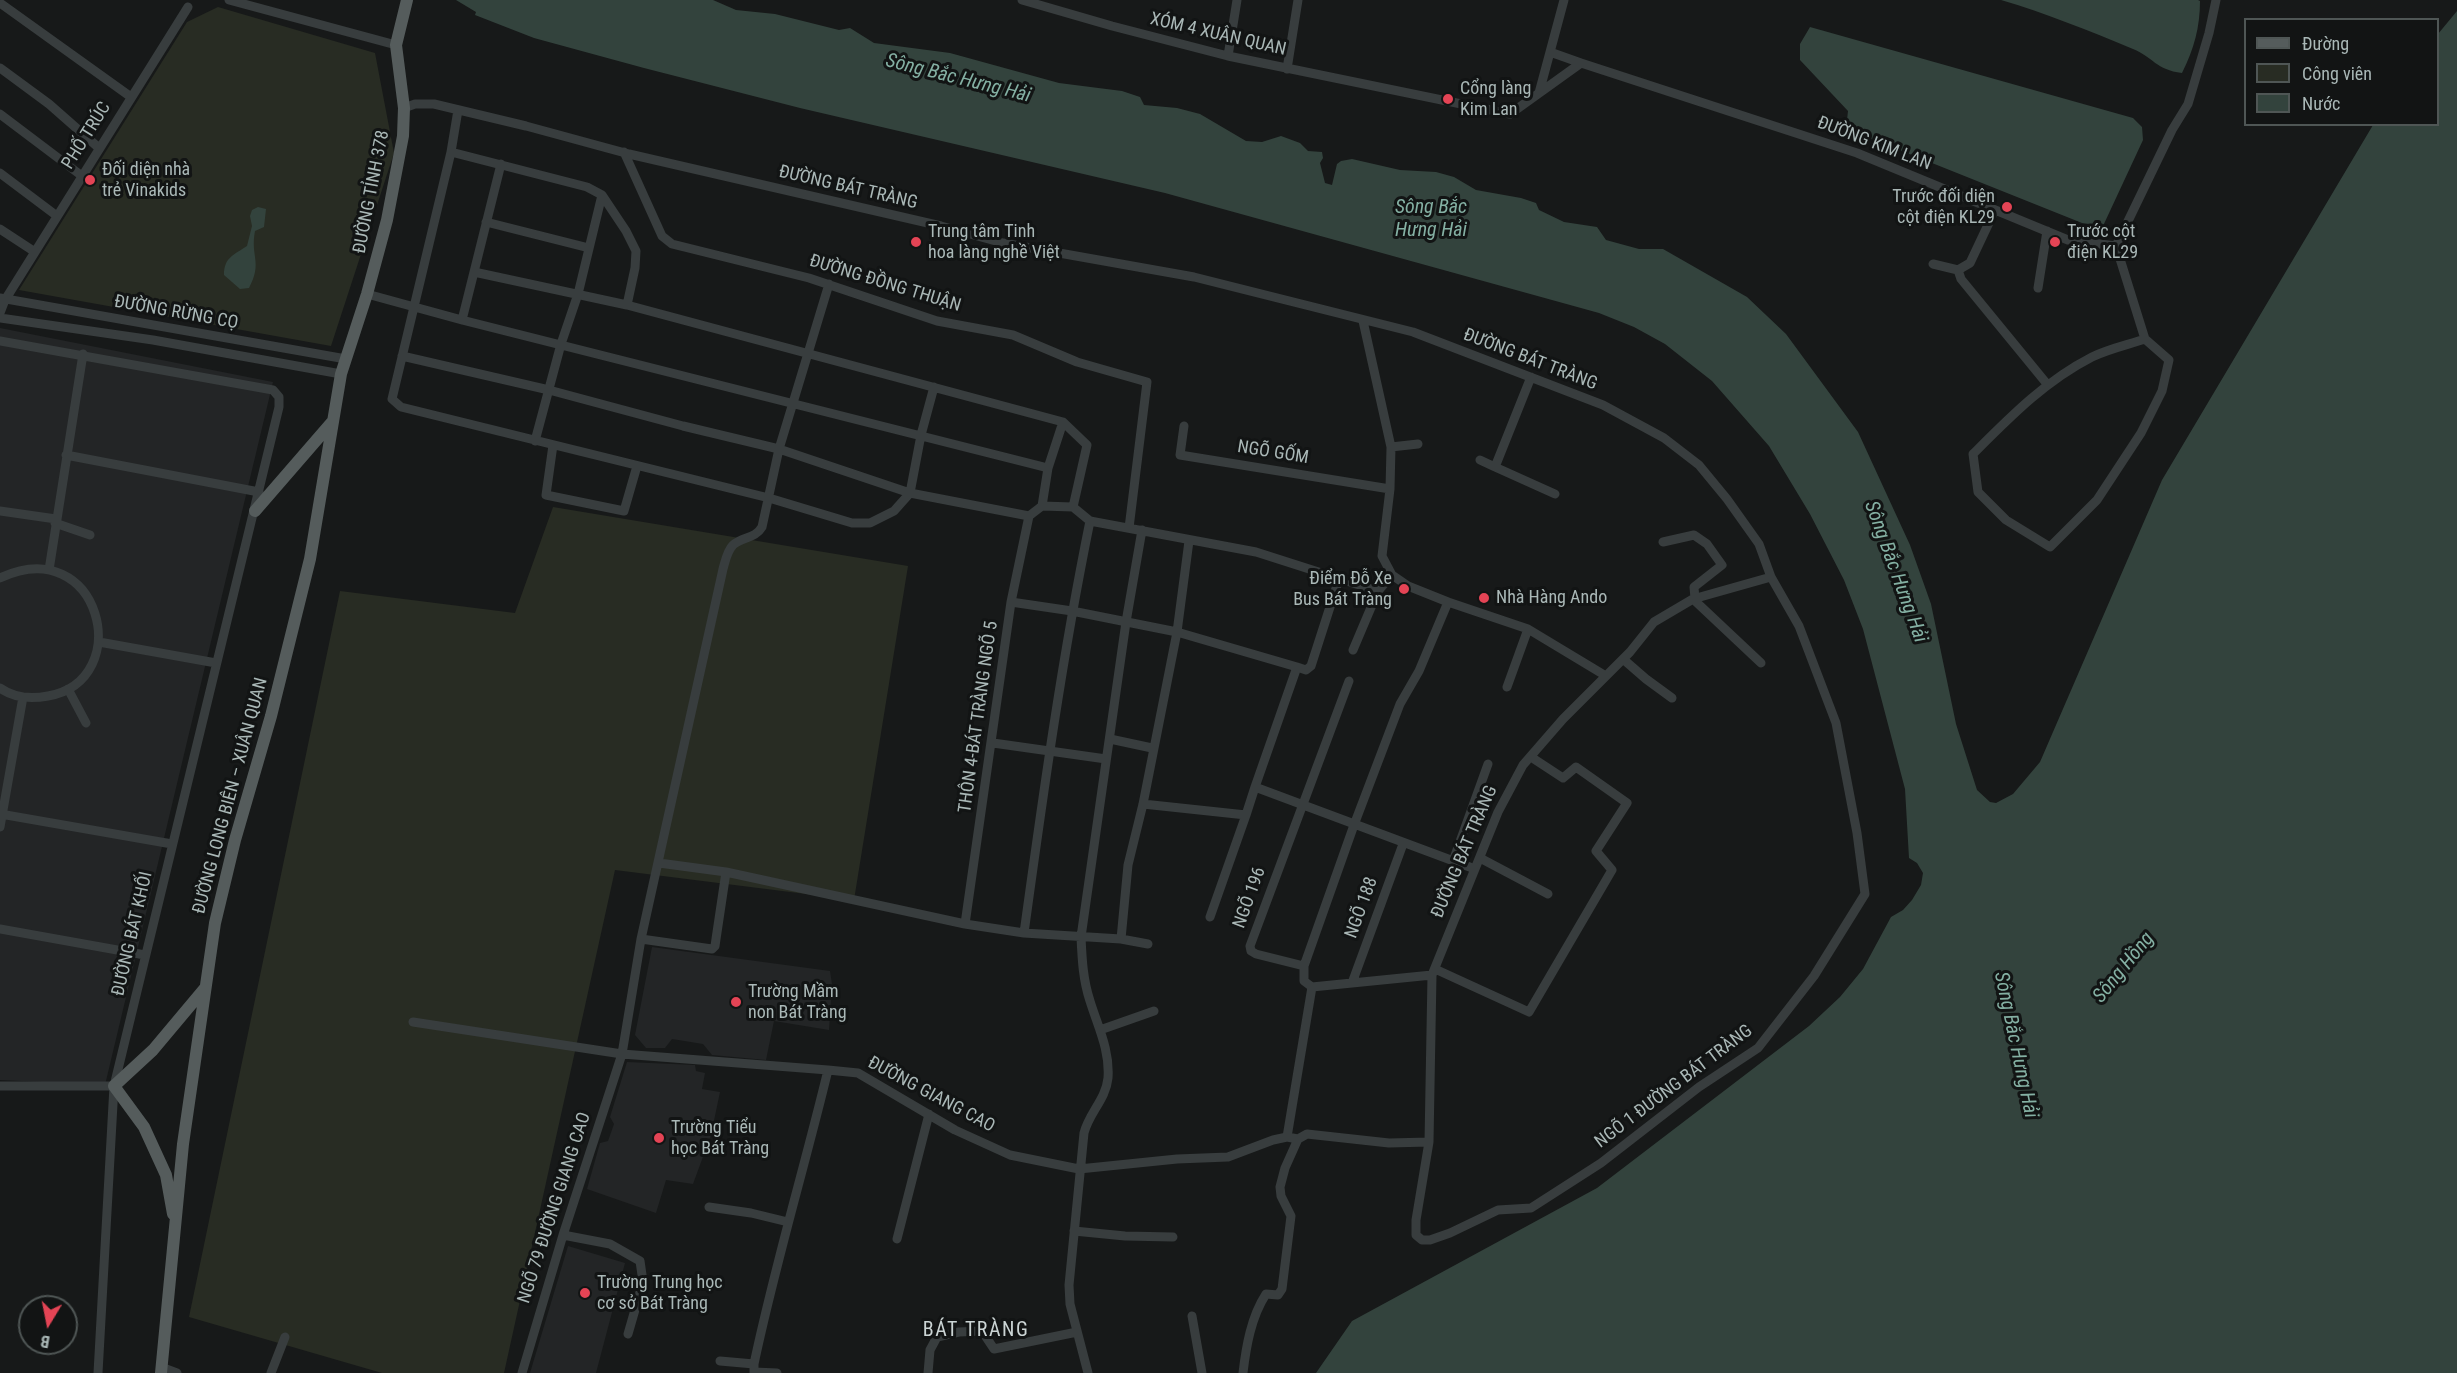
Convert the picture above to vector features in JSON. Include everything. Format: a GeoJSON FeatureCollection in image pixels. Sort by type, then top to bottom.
{"type":"FeatureCollection","features":[{"type":"Feature","properties":{"kind":"main road","name":"ĐƯỜNG TỈNH 378"},"geometry":{"type":"LineString","coordinates":[[341,374],[367,294],[387,220],[400,159],[404,108],[396,45],[407,0]]}},
{"type":"Feature","properties":{"kind":"main road","name":"ĐƯỜNG LONG BIÊN – XUÂN QUAN"},"geometry":{"type":"LineString","coordinates":[[160,1371],[176,1231],[183,1144],[216,923],[235,840],[271,716],[310,559],[341,374]]}},
{"type":"Feature","properties":{"kind":"main road"},"geometry":{"type":"LineString","coordinates":[[255,511],[334,420]]}},
{"type":"Feature","properties":{"kind":"main road"},"geometry":{"type":"LineString","coordinates":[[176,1231],[166,1175],[144,1127],[114,1086],[153,1050],[206,987]]}},
{"type":"Feature","properties":{"kind":"street"},"geometry":{"type":"LineString","coordinates":[[229,0],[396,45]]}},
{"type":"Feature","properties":{"kind":"street","name":"XÓM 4 XUÂN QUAN"},"geometry":{"type":"LineString","coordinates":[[1022,0],[1228,56],[1408,95],[1510,114],[1539,93]]}},
{"type":"Feature","properties":{"kind":"street"},"geometry":{"type":"LineString","coordinates":[[1228,56],[1237,0]]}},
{"type":"Feature","properties":{"kind":"street"},"geometry":{"type":"LineString","coordinates":[[1287,69],[1299,0]]}},
{"type":"Feature","properties":{"kind":"street"},"geometry":{"type":"LineString","coordinates":[[1539,93],[1564,0]]}},
{"type":"Feature","properties":{"kind":"street"},"geometry":{"type":"LineString","coordinates":[[2145,339],[2093,357],[2047,384],[2020,406],[1973,454],[1978,492],[2006,520],[2050,547],[2097,500],[2141,433],[2162,391],[2169,360],[2145,339],[2116,246],[2172,130],[2188,104],[2216,0]]}},
{"type":"Feature","properties":{"kind":"street","name":"PHỐ TRÚC"},"geometry":{"type":"LineString","coordinates":[[0,3],[131,97],[35,252],[3,299],[0,313]]}},
{"type":"Feature","properties":{"kind":"street"},"geometry":{"type":"LineString","coordinates":[[131,97],[188,7]]}},
{"type":"Feature","properties":{"kind":"street","name":"ĐƯỜNG KIM LAN"},"geometry":{"type":"LineString","coordinates":[[1550,52],[1857,153],[2068,240],[2116,246]]}},
{"type":"Feature","properties":{"kind":"street"},"geometry":{"type":"LineString","coordinates":[[1539,93],[1581,63]]}},
{"type":"Feature","properties":{"kind":"street"},"geometry":{"type":"LineString","coordinates":[[0,68],[49,104],[99,148]]}},
{"type":"Feature","properties":{"kind":"street","name":"ĐƯỜNG BÁT TRÀNG"},"geometry":{"type":"LineString","coordinates":[[404,108],[423,104],[458,110],[1003,243],[1194,277],[1413,332],[1603,405],[1664,438],[1699,465],[1759,544],[1771,578],[1694,599],[1654,622],[1623,659],[1563,718],[1523,765],[1498,812],[1434,972]]}},
{"type":"Feature","properties":{"kind":"street"},"geometry":{"type":"LineString","coordinates":[[458,110],[451,152],[392,399],[400,407],[769,498],[852,523],[864,523],[894,511],[910,493],[921,435],[934,387]]}},
{"type":"Feature","properties":{"kind":"street"},"geometry":{"type":"LineString","coordinates":[[0,114],[82,176]]}},
{"type":"Feature","properties":{"kind":"street"},"geometry":{"type":"LineString","coordinates":[[451,152],[587,187],[602,195],[626,231],[636,252],[627,305]]}},
{"type":"Feature","properties":{"kind":"street","name":"ĐƯỜNG ĐỒNG THUẬN"},"geometry":{"type":"LineString","coordinates":[[624,152],[665,240],[829,284],[937,321],[1013,334],[1077,362],[1148,382],[1128,528]]}},
{"type":"Feature","properties":{"kind":"street"},"geometry":{"type":"LineString","coordinates":[[462,320],[501,164]]}},
{"type":"Feature","properties":{"kind":"street"},"geometry":{"type":"LineString","coordinates":[[0,173],[57,216]]}},
{"type":"Feature","properties":{"kind":"street"},"geometry":{"type":"LineString","coordinates":[[535,441],[561,344],[578,294],[602,195]]}},
{"type":"Feature","properties":{"kind":"street"},"geometry":{"type":"LineString","coordinates":[[1933,264],[1958,270],[1970,263],[1995,210]]}},
{"type":"Feature","properties":{"kind":"street"},"geometry":{"type":"LineString","coordinates":[[486,222],[589,248]]}},
{"type":"Feature","properties":{"kind":"street"},"geometry":{"type":"LineString","coordinates":[[0,229],[35,252]]}},
{"type":"Feature","properties":{"kind":"street"},"geometry":{"type":"LineString","coordinates":[[2038,288],[2047,231]]}},
{"type":"Feature","properties":{"kind":"street"},"geometry":{"type":"LineString","coordinates":[[1958,270],[1961,279],[2047,384]]}},
{"type":"Feature","properties":{"kind":"street"},"geometry":{"type":"LineString","coordinates":[[474,272],[627,305],[1063,422],[1087,445],[1074,507]]}},
{"type":"Feature","properties":{"kind":"street"},"geometry":{"type":"LineString","coordinates":[[769,498],[779,448],[829,284]]}},
{"type":"Feature","properties":{"kind":"street"},"geometry":{"type":"LineString","coordinates":[[367,294],[413,308],[1048,468]]}},
{"type":"Feature","properties":{"kind":"street","name":"ĐƯỜNG RỪNG CỌ"},"geometry":{"type":"LineString","coordinates":[[3,299],[346,359]]}},
{"type":"Feature","properties":{"kind":"street","name":"ĐƯỜNG RỪNG CỌ"},"geometry":{"type":"LineString","coordinates":[[0,318],[153,339],[341,374]]}},
{"type":"Feature","properties":{"kind":"street"},"geometry":{"type":"LineString","coordinates":[[1363,321],[1391,447],[1390,489],[1382,556],[1392,575],[1408,586],[1448,602],[1528,628],[1606,676]]}},
{"type":"Feature","properties":{"kind":"street"},"geometry":{"type":"LineString","coordinates":[[0,341],[83,354],[49,570]]}},
{"type":"Feature","properties":{"kind":"street","name":"ĐƯỜNG BÁT KHỐI"},"geometry":{"type":"LineString","coordinates":[[83,354],[273,390],[279,397],[279,407],[255,511],[114,1086],[98,1373]]}},
{"type":"Feature","properties":{"kind":"street"},"geometry":{"type":"LineString","coordinates":[[402,356],[549,390],[683,426],[779,448],[910,493],[1029,516],[1042,506],[1074,507],[1090,521],[1256,552],[1378,591]]}},
{"type":"Feature","properties":{"kind":"street"},"geometry":{"type":"LineString","coordinates":[[1495,467],[1530,377]]}},
{"type":"Feature","properties":{"kind":"street"},"geometry":{"type":"LineString","coordinates":[[1042,506],[1048,468],[1063,422]]}},
{"type":"Feature","properties":{"kind":"street","name":"NGÕ GỐM"},"geometry":{"type":"LineString","coordinates":[[1184,426],[1180,455],[1390,489]]}},
{"type":"Feature","properties":{"kind":"street"},"geometry":{"type":"LineString","coordinates":[[1391,447],[1418,444]]}},
{"type":"Feature","properties":{"kind":"street"},"geometry":{"type":"LineString","coordinates":[[553,445],[546,495],[624,511],[637,466]]}},
{"type":"Feature","properties":{"kind":"street"},"geometry":{"type":"LineString","coordinates":[[66,455],[259,492]]}},
{"type":"Feature","properties":{"kind":"street"},"geometry":{"type":"LineString","coordinates":[[1480,460],[1556,494]]}},
{"type":"Feature","properties":{"kind":"street","name":"NGÕ 79 ĐƯỜNG GIANG CAO"},"geometry":{"type":"LineString","coordinates":[[522,1373],[563,1235],[622,1054],[641,939],[723,569],[734,544],[758,534],[769,498]]}},
{"type":"Feature","properties":{"kind":"street"},"geometry":{"type":"LineString","coordinates":[[0,511],[56,521],[90,535]]}},
{"type":"Feature","properties":{"kind":"street","name":"THÔN 4-BÁT TRÀNG NGÕ 5"},"geometry":{"type":"LineString","coordinates":[[965,924],[993,743],[1011,602],[1029,516]]}},
{"type":"Feature","properties":{"kind":"street"},"geometry":{"type":"LineString","coordinates":[[1024,933],[1049,751],[1072,611],[1090,521]]}},
{"type":"Feature","properties":{"kind":"street"},"geometry":{"type":"LineString","coordinates":[[1088,1373],[1070,1304],[1069,1285],[1079,1169],[1087,1121],[1102,1099],[1108,1080],[1107,1053],[1089,1000],[1083,971],[1081,937],[1126,622],[1142,530]]}},
{"type":"Feature","properties":{"kind":"street"},"geometry":{"type":"LineString","coordinates":[[1663,542],[1694,535],[1707,544],[1722,565],[1694,587],[1694,599],[1761,663]]}},
{"type":"Feature","properties":{"kind":"street"},"geometry":{"type":"LineString","coordinates":[[1121,939],[1128,865],[1143,804],[1152,748],[1177,633],[1189,541]]}},
{"type":"Feature","properties":{"kind":"street"},"geometry":{"type":"LineString","coordinates":[[0,578],[32,568],[49,570],[67,577],[82,589],[93,605],[99,623],[99,642],[94,660],[83,677],[68,689],[39,698],[23,697],[0,688]]}},
{"type":"Feature","properties":{"kind":"street"},"geometry":{"type":"LineString","coordinates":[[1353,650],[1378,591],[1392,575]]}},
{"type":"Feature","properties":{"kind":"street","name":"NGÕ 1 ĐƯỜNG BÁT TRÀNG"},"geometry":{"type":"LineString","coordinates":[[1429,1142],[1416,1220],[1416,1235],[1422,1240],[1430,1240],[1450,1233],[1498,1210],[1531,1208],[1601,1163],[1699,1087],[1758,1048],[1814,976],[1865,894],[1855,822],[1836,723],[1799,626],[1771,578]]}},
{"type":"Feature","properties":{"kind":"street"},"geometry":{"type":"LineString","coordinates":[[1011,602],[1072,611],[1177,633],[1306,669],[1311,666],[1339,579]]}},
{"type":"Feature","properties":{"kind":"street"},"geometry":{"type":"LineString","coordinates":[[1448,602],[1419,671],[1400,704],[1354,825],[1305,966],[1304,981],[1312,987],[1434,972],[1529,1012],[1577,934],[1612,870],[1596,851],[1627,803],[1576,767],[1563,778],[1531,757]]}},
{"type":"Feature","properties":{"kind":"street"},"geometry":{"type":"LineString","coordinates":[[1507,687],[1528,628]]}},
{"type":"Feature","properties":{"kind":"street"},"geometry":{"type":"LineString","coordinates":[[99,642],[216,663]]}},
{"type":"Feature","properties":{"kind":"street"},"geometry":{"type":"LineString","coordinates":[[1623,659],[1672,698]]}},
{"type":"Feature","properties":{"kind":"street"},"geometry":{"type":"LineString","coordinates":[[1210,917],[1297,667]]}},
{"type":"Feature","properties":{"kind":"street"},"geometry":{"type":"LineString","coordinates":[[1302,805],[1349,681]]}},
{"type":"Feature","properties":{"kind":"street"},"geometry":{"type":"LineString","coordinates":[[68,689],[86,723]]}},
{"type":"Feature","properties":{"kind":"street"},"geometry":{"type":"LineString","coordinates":[[0,827],[23,697]]}},
{"type":"Feature","properties":{"kind":"street"},"geometry":{"type":"LineString","coordinates":[[1110,739],[1152,748]]}},
{"type":"Feature","properties":{"kind":"street"},"geometry":{"type":"LineString","coordinates":[[993,743],[1106,759]]}},
{"type":"Feature","properties":{"kind":"street"},"geometry":{"type":"LineString","coordinates":[[1453,861],[1488,764]]}},
{"type":"Feature","properties":{"kind":"street"},"geometry":{"type":"LineString","coordinates":[[1255,787],[1402,844],[1475,869]]}},
{"type":"Feature","properties":{"kind":"street"},"geometry":{"type":"LineString","coordinates":[[1143,804],[1246,815]]}},
{"type":"Feature","properties":{"kind":"street","name":"NGÕ 196"},"geometry":{"type":"LineString","coordinates":[[1302,805],[1250,949],[1256,954],[1305,966]]}},
{"type":"Feature","properties":{"kind":"street"},"geometry":{"type":"LineString","coordinates":[[1,814],[172,844]]}},
{"type":"Feature","properties":{"kind":"street","name":"NGÕ 188"},"geometry":{"type":"LineString","coordinates":[[1352,983],[1402,844]]}},
{"type":"Feature","properties":{"kind":"street"},"geometry":{"type":"LineString","coordinates":[[1480,858],[1548,894]]}},
{"type":"Feature","properties":{"kind":"street"},"geometry":{"type":"LineString","coordinates":[[659,862],[726,872],[965,924],[1024,933],[1121,939],[1149,944]]}},
{"type":"Feature","properties":{"kind":"street"},"geometry":{"type":"LineString","coordinates":[[641,939],[712,949],[715,946],[726,872]]}},
{"type":"Feature","properties":{"kind":"street"},"geometry":{"type":"LineString","coordinates":[[0,929],[145,955]]}},
{"type":"Feature","properties":{"kind":"street"},"geometry":{"type":"LineString","coordinates":[[1429,1142],[1434,972]]}},
{"type":"Feature","properties":{"kind":"street"},"geometry":{"type":"LineString","coordinates":[[1287,1137],[1312,987]]}},
{"type":"Feature","properties":{"kind":"street"},"geometry":{"type":"LineString","coordinates":[[1100,1030],[1154,1011]]}},
{"type":"Feature","properties":{"kind":"street","name":"ĐƯỜNG GIANG CAO"},"geometry":{"type":"LineString","coordinates":[[413,1022],[622,1054],[858,1073],[955,1130],[1010,1155],[1079,1169],[1177,1159],[1228,1158],[1287,1137],[1298,1139],[1307,1134],[1389,1143],[1429,1142]]}},
{"type":"Feature","properties":{"kind":"street"},"geometry":{"type":"LineString","coordinates":[[754,1370],[769,1290],[801,1182],[828,1070]]}},
{"type":"Feature","properties":{"kind":"street"},"geometry":{"type":"LineString","coordinates":[[0,1086],[114,1086]]}},
{"type":"Feature","properties":{"kind":"street"},"geometry":{"type":"LineString","coordinates":[[897,1239],[928,1114]]}},
{"type":"Feature","properties":{"kind":"street"},"geometry":{"type":"LineString","coordinates":[[1243,1373],[1246,1348],[1260,1304],[1266,1294],[1278,1295],[1282,1289],[1291,1215],[1281,1196],[1280,1187],[1285,1167],[1298,1139]]}},
{"type":"Feature","properties":{"kind":"street"},"geometry":{"type":"LineString","coordinates":[[709,1207],[751,1213],[788,1222]]}},
{"type":"Feature","properties":{"kind":"street"},"geometry":{"type":"LineString","coordinates":[[1074,1230],[1173,1237]]}},
{"type":"Feature","properties":{"kind":"street"},"geometry":{"type":"LineString","coordinates":[[563,1235],[610,1244],[640,1261],[643,1282],[628,1334]]}},
{"type":"Feature","properties":{"kind":"street"},"geometry":{"type":"LineString","coordinates":[[1192,1316],[1202,1373]]}},
{"type":"Feature","properties":{"kind":"street"},"geometry":{"type":"LineString","coordinates":[[928,1373],[930,1350],[937,1337],[959,1332],[982,1331],[994,1348],[1077,1332]]}},
{"type":"Feature","properties":{"kind":"street"},"geometry":{"type":"LineString","coordinates":[[272,1373],[285,1337]]}},
{"type":"Feature","properties":{"kind":"street"},"geometry":{"type":"LineString","coordinates":[[720,1361],[754,1370],[777,1373]]}},
{"type":"Feature","properties":{"kind":"street"},"geometry":{"type":"LineString","coordinates":[[160,1371],[177,1373]]}},
{"type":"Feature","properties":{"kind":"shaded area"},"geometry":{"type":"Polygon","coordinates":[[[0,328],[273,382],[105,1085],[0,1080],[0,328]]]}},
{"type":"Feature","properties":{"kind":"shaded area","name":"Trường Mầm non Bát Tràng"},"geometry":{"type":"Polygon","coordinates":[[[652,947],[830,971],[832,984],[829,1030],[774,1021],[766,1060],[712,1055],[703,1044],[672,1039],[665,1048],[646,1048],[635,1035],[652,947]]]}},
{"type":"Feature","properties":{"kind":"shaded area","name":"Trường Tiểu học Bát Tràng"},"geometry":{"type":"Polygon","coordinates":[[[627,1062],[695,1065],[696,1071],[705,1073],[702,1089],[720,1092],[711,1135],[693,1184],[666,1180],[656,1213],[587,1189],[600,1143],[608,1141],[614,1124],[610,1117],[627,1062]]]}},
{"type":"Feature","properties":{"kind":"shaded area","name":"Trường Trung học cơ sở Bát Tràng"},"geometry":{"type":"Polygon","coordinates":[[[568,1246],[625,1263],[596,1373],[530,1373],[568,1246]]]}},
{"type":"Feature","properties":{"kind":"green space"},"geometry":{"type":"Polygon","coordinates":[[[218,7],[375,53],[394,153],[331,346],[19,290],[187,22],[218,7]]]}},
{"type":"Feature","properties":{"kind":"green space"},"geometry":{"type":"Polygon","coordinates":[[[553,507],[908,566],[854,900],[615,870],[504,1373],[382,1373],[189,1317],[340,591],[515,613],[553,507]]]}},
{"type":"Feature","properties":{"kind":"water"},"geometry":{"type":"Polygon","coordinates":[[[456,0],[713,0],[736,10],[775,14],[839,30],[850,28],[874,43],[950,53],[1059,83],[1122,91],[1140,97],[1144,105],[1177,108],[1200,114],[1246,141],[1262,142],[1281,136],[1300,143],[1308,151],[1322,152],[1323,158],[1320,163],[1325,183],[1332,185],[1337,164],[1352,159],[1400,170],[1436,172],[1454,177],[1476,190],[1536,203],[1539,210],[1564,222],[1597,227],[1606,240],[1639,249],[1663,249],[1747,297],[1786,334],[1858,432],[1910,545],[1931,604],[1956,724],[1977,790],[1990,802],[1996,803],[2013,794],[2040,762],[2162,480],[2372,126],[2439,126],[2439,33],[2457,11],[2457,1373],[1316,1373],[1352,1321],[1597,1188],[1809,1026],[1840,997],[1863,969],[1891,917],[1903,910],[1921,885],[1923,873],[1917,863],[1909,858],[1905,789],[1863,629],[1844,580],[1810,514],[1769,446],[1712,381],[1665,344],[1634,327],[1599,313],[1165,193],[800,108],[644,68],[534,38],[475,15],[476,12],[456,0]]]}},
{"type":"Feature","properties":{"kind":"water"},"geometry":{"type":"Polygon","coordinates":[[[2001,0],[2198,0],[2200,1],[2199,20],[2196,38],[2182,73],[2166,69],[2140,52],[2051,16],[2001,0]]]}},
{"type":"Feature","properties":{"kind":"water"},"geometry":{"type":"Polygon","coordinates":[[[1810,27],[2133,118],[2142,127],[2143,140],[2103,226],[2082,223],[1872,139],[1847,120],[1848,111],[1800,60],[1800,44],[1810,27]]]}},
{"type":"Feature","properties":{"kind":"water"},"geometry":{"type":"Polygon","coordinates":[[[258,207],[266,209],[264,227],[255,231],[255,272],[249,288],[240,289],[224,275],[224,269],[231,257],[247,246],[252,226],[250,216],[252,210],[258,207]]]}},
{"type":"Feature","properties":{"kind":"place","name":"Cổng làng Kim Lan"},"geometry":{"type":"Point","coordinates":[1448,99]}},
{"type":"Feature","properties":{"kind":"place","name":"Đối diện nhà trẻ Vinakids"},"geometry":{"type":"Point","coordinates":[90,180]}},
{"type":"Feature","properties":{"kind":"place","name":"Trước đối diện cột điện KL29"},"geometry":{"type":"Point","coordinates":[2007,207]}},
{"type":"Feature","properties":{"kind":"place","name":"Trung tâm Tinh hoa làng nghề Việt"},"geometry":{"type":"Point","coordinates":[916,242]}},
{"type":"Feature","properties":{"kind":"place","name":"Trước cột điện KL29"},"geometry":{"type":"Point","coordinates":[2055,242]}},
{"type":"Feature","properties":{"kind":"place","name":"Điểm Đỗ Xe Bus Bát Tràng"},"geometry":{"type":"Point","coordinates":[1404,589]}},
{"type":"Feature","properties":{"kind":"place","name":"Nhà Hàng Ando"},"geometry":{"type":"Point","coordinates":[1484,598]}},
{"type":"Feature","properties":{"kind":"place","name":"Trường Mầm non Bát Tràng"},"geometry":{"type":"Point","coordinates":[736,1002]}},
{"type":"Feature","properties":{"kind":"place","name":"Trường Tiểu học Bát Tràng"},"geometry":{"type":"Point","coordinates":[659,1138]}},
{"type":"Feature","properties":{"kind":"place","name":"Trường Trung học cơ sở Bát Tràng"},"geometry":{"type":"Point","coordinates":[585,1293]}},
{"type":"Feature","properties":{"kind":"district","name":"BÁT TRÀNG"},"geometry":{"type":"Point","coordinates":[976,1331]}},
{"type":"Feature","properties":{"kind":"water label","name":"Sông Bắc Hưng Hải"},"geometry":{"type":"Point","coordinates":[958,79]}},
{"type":"Feature","properties":{"kind":"water label","name":"Sông Bắc Hưng Hải"},"geometry":{"type":"Point","coordinates":[1431,220]}},
{"type":"Feature","properties":{"kind":"water label","name":"Sông Bắc Hưng Hải"},"geometry":{"type":"Point","coordinates":[1895,572]}},
{"type":"Feature","properties":{"kind":"water label","name":"Sông Hồng"},"geometry":{"type":"Point","coordinates":[2124,968]}},
{"type":"Feature","properties":{"kind":"water label","name":"Sông Bắc Hưng Hải"},"geometry":{"type":"Point","coordinates":[2015,1045]}}]}
